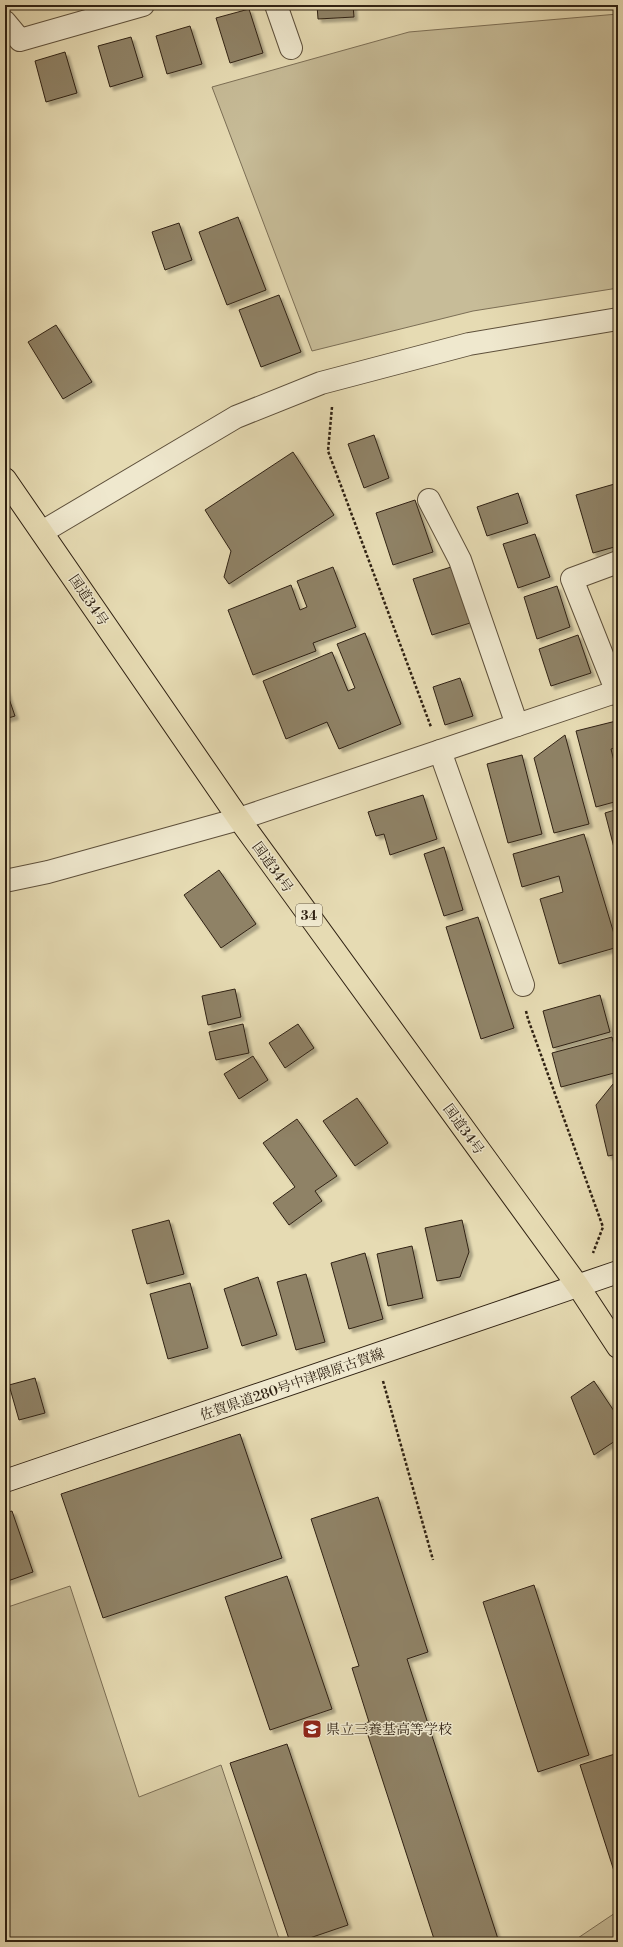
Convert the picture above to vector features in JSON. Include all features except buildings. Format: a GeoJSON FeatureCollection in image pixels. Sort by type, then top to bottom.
{"type":"FeatureCollection","features":[{"type":"Feature","properties":{"kind":"highway","name":"国道34号"},"geometry":{"type":"LineString","coordinates":[[5,479],[239,819],[578,1286],[618,1347]]}},
{"type":"Feature","properties":{"kind":"street"},"geometry":{"type":"LineString","coordinates":[[5,22],[20,40],[142,5]]}},
{"type":"Feature","properties":{"kind":"street"},"geometry":{"type":"LineString","coordinates":[[276,5],[291,48]]}},
{"type":"Feature","properties":{"kind":"street"},"geometry":{"type":"LineString","coordinates":[[42,532],[236,416],[322,383],[469,344],[618,319]]}},
{"type":"Feature","properties":{"kind":"street"},"geometry":{"type":"LineString","coordinates":[[429,500],[460,560],[517,725]]}},
{"type":"Feature","properties":{"kind":"street"},"geometry":{"type":"LineString","coordinates":[[5,881],[48,872],[239,819],[517,725],[618,693],[572,578],[618,562]]}},
{"type":"Feature","properties":{"kind":"street"},"geometry":{"type":"LineString","coordinates":[[440,751],[523,985]]}},
{"type":"Feature","properties":{"kind":"street","name":"佐賀県道280号中津隈原古賀線"},"geometry":{"type":"LineString","coordinates":[[6,1478],[618,1272]]}},
{"type":"Feature","properties":{"kind":"path"},"geometry":{"type":"LineString","coordinates":[[322,383],[332,407],[328,451],[440,751]]}},
{"type":"Feature","properties":{"kind":"path"},"geometry":{"type":"LineString","coordinates":[[523,985],[528,1019],[603,1227],[578,1286]]}},
{"type":"Feature","properties":{"kind":"path"},"geometry":{"type":"LineString","coordinates":[[375,1355],[433,1560]]}},
{"type":"Feature","properties":{"kind":"shaded area"},"geometry":{"type":"Polygon","coordinates":[[[618,14],[618,288],[473,311],[312,351],[212,87],[409,32],[618,14]]]}},
{"type":"Feature","properties":{"kind":"shaded area"},"geometry":{"type":"Polygon","coordinates":[[[70,1586],[139,1797],[221,1765],[280,1942],[5,1942],[5,1608],[70,1586]]]}},
{"type":"Feature","properties":{"kind":"shaded area"},"geometry":{"type":"Polygon","coordinates":[[[618,1911],[618,1942],[572,1942],[618,1911]]]}},
{"type":"Feature","properties":{"kind":"place","name":"県立三養基高等学校"},"geometry":{"type":"Point","coordinates":[312,1729]}}]}
